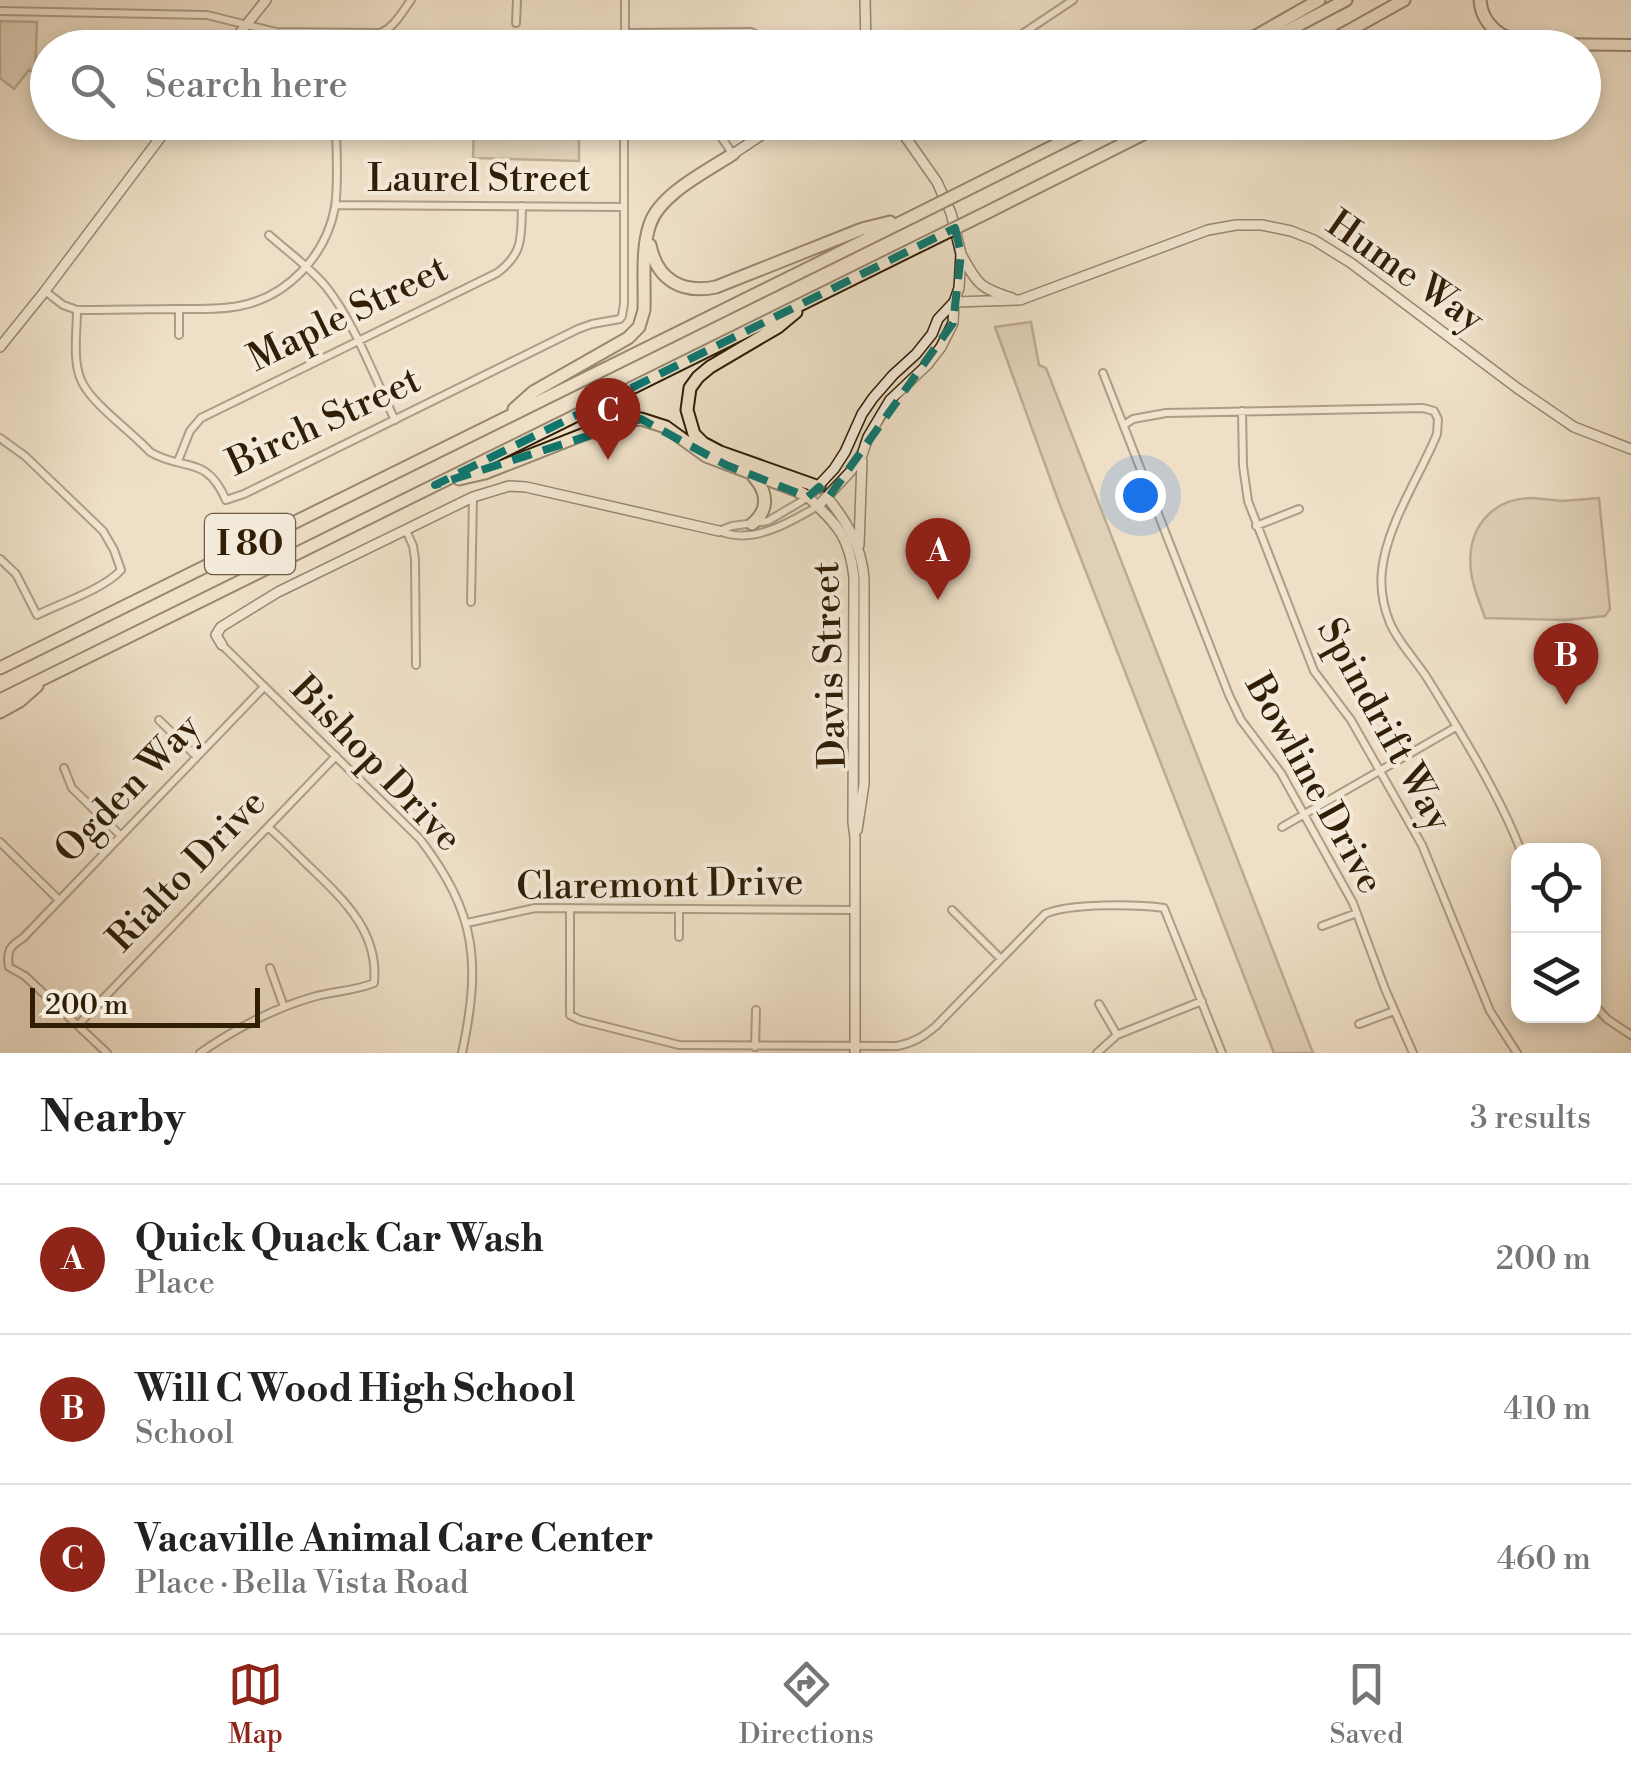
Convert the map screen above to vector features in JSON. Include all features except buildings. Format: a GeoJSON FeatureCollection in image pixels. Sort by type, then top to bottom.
{"type":"FeatureCollection","features":[{"type":"Feature","properties":{"kind":"highway"},"geometry":{"type":"LineString","coordinates":[[1266,30],[1319,0]]}},
{"type":"Feature","properties":{"kind":"highway"},"geometry":{"type":"LineString","coordinates":[[1288,30],[1346,0]]}},
{"type":"Feature","properties":{"kind":"highway"},"geometry":{"type":"LineString","coordinates":[[1350,30],[1404,0]]}},
{"type":"Feature","properties":{"kind":"highway"},"geometry":{"type":"LineString","coordinates":[[1480,0],[1486,21],[1494,30]]}},
{"type":"Feature","properties":{"kind":"highway","name":"I 80"},"geometry":{"type":"LineString","coordinates":[[0,668],[1066,140]]}},
{"type":"Feature","properties":{"kind":"highway","name":"I 80"},"geometry":{"type":"LineString","coordinates":[[0,700],[1132,140]]}},
{"type":"Feature","properties":{"kind":"highway"},"geometry":{"type":"LineString","coordinates":[[501,420],[534,392],[617,346],[640,326],[650,222],[672,195],[732,154]]}},
{"type":"Feature","properties":{"kind":"highway"},"geometry":{"type":"LineString","coordinates":[[648,233],[652,254],[665,276],[690,289],[702,290],[862,229],[914,216]]}},
{"type":"Feature","properties":{"kind":"highway"},"geometry":{"type":"LineString","coordinates":[[812,298],[778,327],[698,377],[690,388],[687,410],[694,434],[703,444],[819,486]]}},
{"type":"Feature","properties":{"kind":"highway"},"geometry":{"type":"LineString","coordinates":[[435,485],[485,473],[615,422],[641,419],[666,427],[706,456],[796,490],[813,502]]}},
{"type":"Feature","properties":{"kind":"highway"},"geometry":{"type":"LineString","coordinates":[[751,474],[765,493],[762,515],[752,524]]}},
{"type":"Feature","properties":{"kind":"highway"},"geometry":{"type":"LineString","coordinates":[[0,712],[52,674]]}},
{"type":"Feature","properties":{"kind":"main road"},"geometry":{"type":"LineString","coordinates":[[1601,45],[1631,45]]}},
{"type":"Feature","properties":{"kind":"street"},"geometry":{"type":"LineString","coordinates":[[4,0],[2,11],[207,15],[267,30]]}},
{"type":"Feature","properties":{"kind":"street"},"geometry":{"type":"LineString","coordinates":[[242,30],[266,0]]}},
{"type":"Feature","properties":{"kind":"street"},"geometry":{"type":"LineString","coordinates":[[387,30],[411,0]]}},
{"type":"Feature","properties":{"kind":"street"},"geometry":{"type":"LineString","coordinates":[[516,0],[516,23]]}},
{"type":"Feature","properties":{"kind":"street"},"geometry":{"type":"LineString","coordinates":[[624,30],[625,0]]}},
{"type":"Feature","properties":{"kind":"street"},"geometry":{"type":"LineString","coordinates":[[865,0],[866,30]]}},
{"type":"Feature","properties":{"kind":"street"},"geometry":{"type":"LineString","coordinates":[[1029,30],[1073,0]]}},
{"type":"Feature","properties":{"kind":"street"},"geometry":{"type":"LineString","coordinates":[[0,348],[159,140]]}},
{"type":"Feature","properties":{"kind":"street"},"geometry":{"type":"LineString","coordinates":[[45,292],[77,310],[178,309],[240,306],[281,289],[306,267],[324,240],[335,206],[336,140]]}},
{"type":"Feature","properties":{"kind":"street"},"geometry":{"type":"LineString","coordinates":[[623,207],[624,140]]}},
{"type":"Feature","properties":{"kind":"street"},"geometry":{"type":"LineString","coordinates":[[723,140],[732,154],[753,140]]}},
{"type":"Feature","properties":{"kind":"street","name":"Davis Street"},"geometry":{"type":"LineString","coordinates":[[813,502],[828,498],[862,455],[890,400],[927,365],[954,323],[962,254],[937,182],[908,140]]}},
{"type":"Feature","properties":{"kind":"street","name":"Laurel Street"},"geometry":{"type":"LineString","coordinates":[[335,206],[623,207]]}},
{"type":"Feature","properties":{"kind":"street","name":"Maple Street"},"geometry":{"type":"LineString","coordinates":[[178,461],[184,442],[201,418],[508,265],[519,248],[522,206]]}},
{"type":"Feature","properties":{"kind":"street","name":"Birch Street"},"geometry":{"type":"LineString","coordinates":[[77,310],[78,365],[81,381],[90,393],[150,452],[211,474],[226,500],[578,329],[620,319],[624,306],[623,207]]}},
{"type":"Feature","properties":{"kind":"street","name":"Hume Way"},"geometry":{"type":"LineString","coordinates":[[954,302],[1020,300],[1208,230],[1250,224],[1291,232],[1314,240],[1351,263],[1574,428],[1631,449]]}},
{"type":"Feature","properties":{"kind":"street"},"geometry":{"type":"LineString","coordinates":[[269,235],[330,292],[396,420]]}},
{"type":"Feature","properties":{"kind":"street"},"geometry":{"type":"LineString","coordinates":[[962,254],[979,284],[1020,300]]}},
{"type":"Feature","properties":{"kind":"street","name":"Davis Street"},"geometry":{"type":"LineString","coordinates":[[813,502],[819,486],[845,452],[862,414],[893,374],[916,354],[954,302]]}},
{"type":"Feature","properties":{"kind":"street"},"geometry":{"type":"LineString","coordinates":[[178,309],[178,334]]}},
{"type":"Feature","properties":{"kind":"street","name":"Bowline Drive"},"geometry":{"type":"LineString","coordinates":[[1102,373],[1229,695],[1241,720],[1280,774],[1357,914],[1413,1053]]}},
{"type":"Feature","properties":{"kind":"street"},"geometry":{"type":"LineString","coordinates":[[1124,425],[1155,414],[1423,408],[1434,411],[1437,434],[1390,537],[1382,592],[1396,635],[1428,678],[1518,843]]}},
{"type":"Feature","properties":{"kind":"street","name":"Spindrift Way"},"geometry":{"type":"LineString","coordinates":[[1242,411],[1245,484],[1256,526],[1314,671],[1351,720],[1422,845],[1490,1011],[1518,1053]]}},
{"type":"Feature","properties":{"kind":"street"},"geometry":{"type":"LineString","coordinates":[[0,438],[25,456],[103,531],[121,565],[119,575],[37,615],[16,574],[0,559]]}},
{"type":"Feature","properties":{"kind":"street"},"geometry":{"type":"LineString","coordinates":[[860,548],[862,455]]}},
{"type":"Feature","properties":{"kind":"street"},"geometry":{"type":"LineString","coordinates":[[222,645],[216,635],[229,620],[278,592],[405,528],[473,497],[509,486],[526,486],[732,537],[766,532],[800,517],[813,502]]}},
{"type":"Feature","properties":{"kind":"street","name":"Davis Street"},"geometry":{"type":"LineString","coordinates":[[819,486],[846,521],[860,548],[864,599],[864,784],[855,838]]}},
{"type":"Feature","properties":{"kind":"street"},"geometry":{"type":"LineString","coordinates":[[472,602],[473,497]]}},
{"type":"Feature","properties":{"kind":"street"},"geometry":{"type":"LineString","coordinates":[[720,531],[768,521],[813,502]]}},
{"type":"Feature","properties":{"kind":"street","name":"Davis Street"},"geometry":{"type":"LineString","coordinates":[[813,502],[834,521],[846,540],[854,577],[855,1050]]}},
{"type":"Feature","properties":{"kind":"street"},"geometry":{"type":"LineString","coordinates":[[1256,526],[1299,509]]}},
{"type":"Feature","properties":{"kind":"street"},"geometry":{"type":"LineString","coordinates":[[405,528],[415,559],[416,665]]}},
{"type":"Feature","properties":{"kind":"street","name":"Bishop Drive"},"geometry":{"type":"LineString","coordinates":[[222,645],[420,840],[446,876],[462,908],[472,952],[474,980],[462,1053]]}},
{"type":"Feature","properties":{"kind":"street","name":"Ogden Way"},"geometry":{"type":"LineString","coordinates":[[107,1053],[25,976],[8,967],[11,945],[24,938],[264,687]]}},
{"type":"Feature","properties":{"kind":"street"},"geometry":{"type":"LineString","coordinates":[[159,720],[196,756]]}},
{"type":"Feature","properties":{"kind":"street"},"geometry":{"type":"LineString","coordinates":[[1282,827],[1456,728]]}},
{"type":"Feature","properties":{"kind":"street","name":"Rialto Drive"},"geometry":{"type":"LineString","coordinates":[[78,1025],[336,756]]}},
{"type":"Feature","properties":{"kind":"street"},"geometry":{"type":"LineString","coordinates":[[64,768],[72,788],[121,836]]}},
{"type":"Feature","properties":{"kind":"street"},"geometry":{"type":"LineString","coordinates":[[200,1053],[250,1021],[284,1007],[314,996],[374,984],[376,971],[370,946],[357,917],[268,827]]}},
{"type":"Feature","properties":{"kind":"street"},"geometry":{"type":"LineString","coordinates":[[0,842],[59,900]]}},
{"type":"Feature","properties":{"kind":"street"},"geometry":{"type":"LineString","coordinates":[[570,908],[570,1015],[679,1045],[855,1050],[909,1044],[922,1038],[1035,922],[1056,909],[1164,908],[1222,1053]]}},
{"type":"Feature","properties":{"kind":"street","name":"Claremont Drive"},"geometry":{"type":"LineString","coordinates":[[466,923],[522,909],[854,910]]}},
{"type":"Feature","properties":{"kind":"street"},"geometry":{"type":"LineString","coordinates":[[679,909],[679,937]]}},
{"type":"Feature","properties":{"kind":"street"},"geometry":{"type":"LineString","coordinates":[[952,910],[1000,958]]}},
{"type":"Feature","properties":{"kind":"street"},"geometry":{"type":"LineString","coordinates":[[1322,926],[1357,914]]}},
{"type":"Feature","properties":{"kind":"street"},"geometry":{"type":"LineString","coordinates":[[270,968],[284,1007]]}},
{"type":"Feature","properties":{"kind":"street"},"geometry":{"type":"LineString","coordinates":[[1097,1053],[1117,1035],[1202,1002]]}},
{"type":"Feature","properties":{"kind":"street"},"geometry":{"type":"LineString","coordinates":[[1099,1004],[1117,1035]]}},
{"type":"Feature","properties":{"kind":"street"},"geometry":{"type":"LineString","coordinates":[[756,1010],[756,1047]]}},
{"type":"Feature","properties":{"kind":"street"},"geometry":{"type":"LineString","coordinates":[[1359,1024],[1394,1011]]}},
{"type":"Feature","properties":{"kind":"street"},"geometry":{"type":"LineString","coordinates":[[1601,1012],[1631,1035]]}},
{"type":"Feature","properties":{"kind":"highlighted area"},"geometry":{"type":"Polygon","coordinates":[[[955,228],[961,254],[953,323],[828,498],[819,487],[808,497],[726,465],[641,419],[435,485],[955,228]]]}},
{"type":"Feature","properties":{"kind":"shaded area"},"geometry":{"type":"Polygon","coordinates":[[[0,21],[37,22],[37,30],[30,30],[30,71],[14,89],[0,78],[0,21]]]}},
{"type":"Feature","properties":{"kind":"shaded area"},"geometry":{"type":"Polygon","coordinates":[[[474,140],[579,140],[579,161],[473,158],[474,140]]]}},
{"type":"Feature","properties":{"kind":"shaded area"},"geometry":{"type":"Polygon","coordinates":[[[1031,322],[1039,365],[1046,368],[1313,1053],[1274,1053],[1058,500],[995,327],[1031,322]]]}},
{"type":"Feature","properties":{"kind":"shaded area"},"geometry":{"type":"Polygon","coordinates":[[[1599,498],[1610,609],[1605,616],[1566,620],[1485,618],[1471,572],[1470,557],[1477,530],[1493,510],[1518,499],[1599,498]]]}},
{"type":"Feature","properties":{"kind":"place","name":"Vacaville Animal Care Center"},"geometry":{"type":"Point","coordinates":[608,460]}},
{"type":"Feature","properties":{"kind":"place","name":"Quick Quack Car Wash"},"geometry":{"type":"Point","coordinates":[938,600]}},
{"type":"Feature","properties":{"kind":"place","name":"Will C Wood High School"},"geometry":{"type":"Point","coordinates":[1566,705]}}]}
